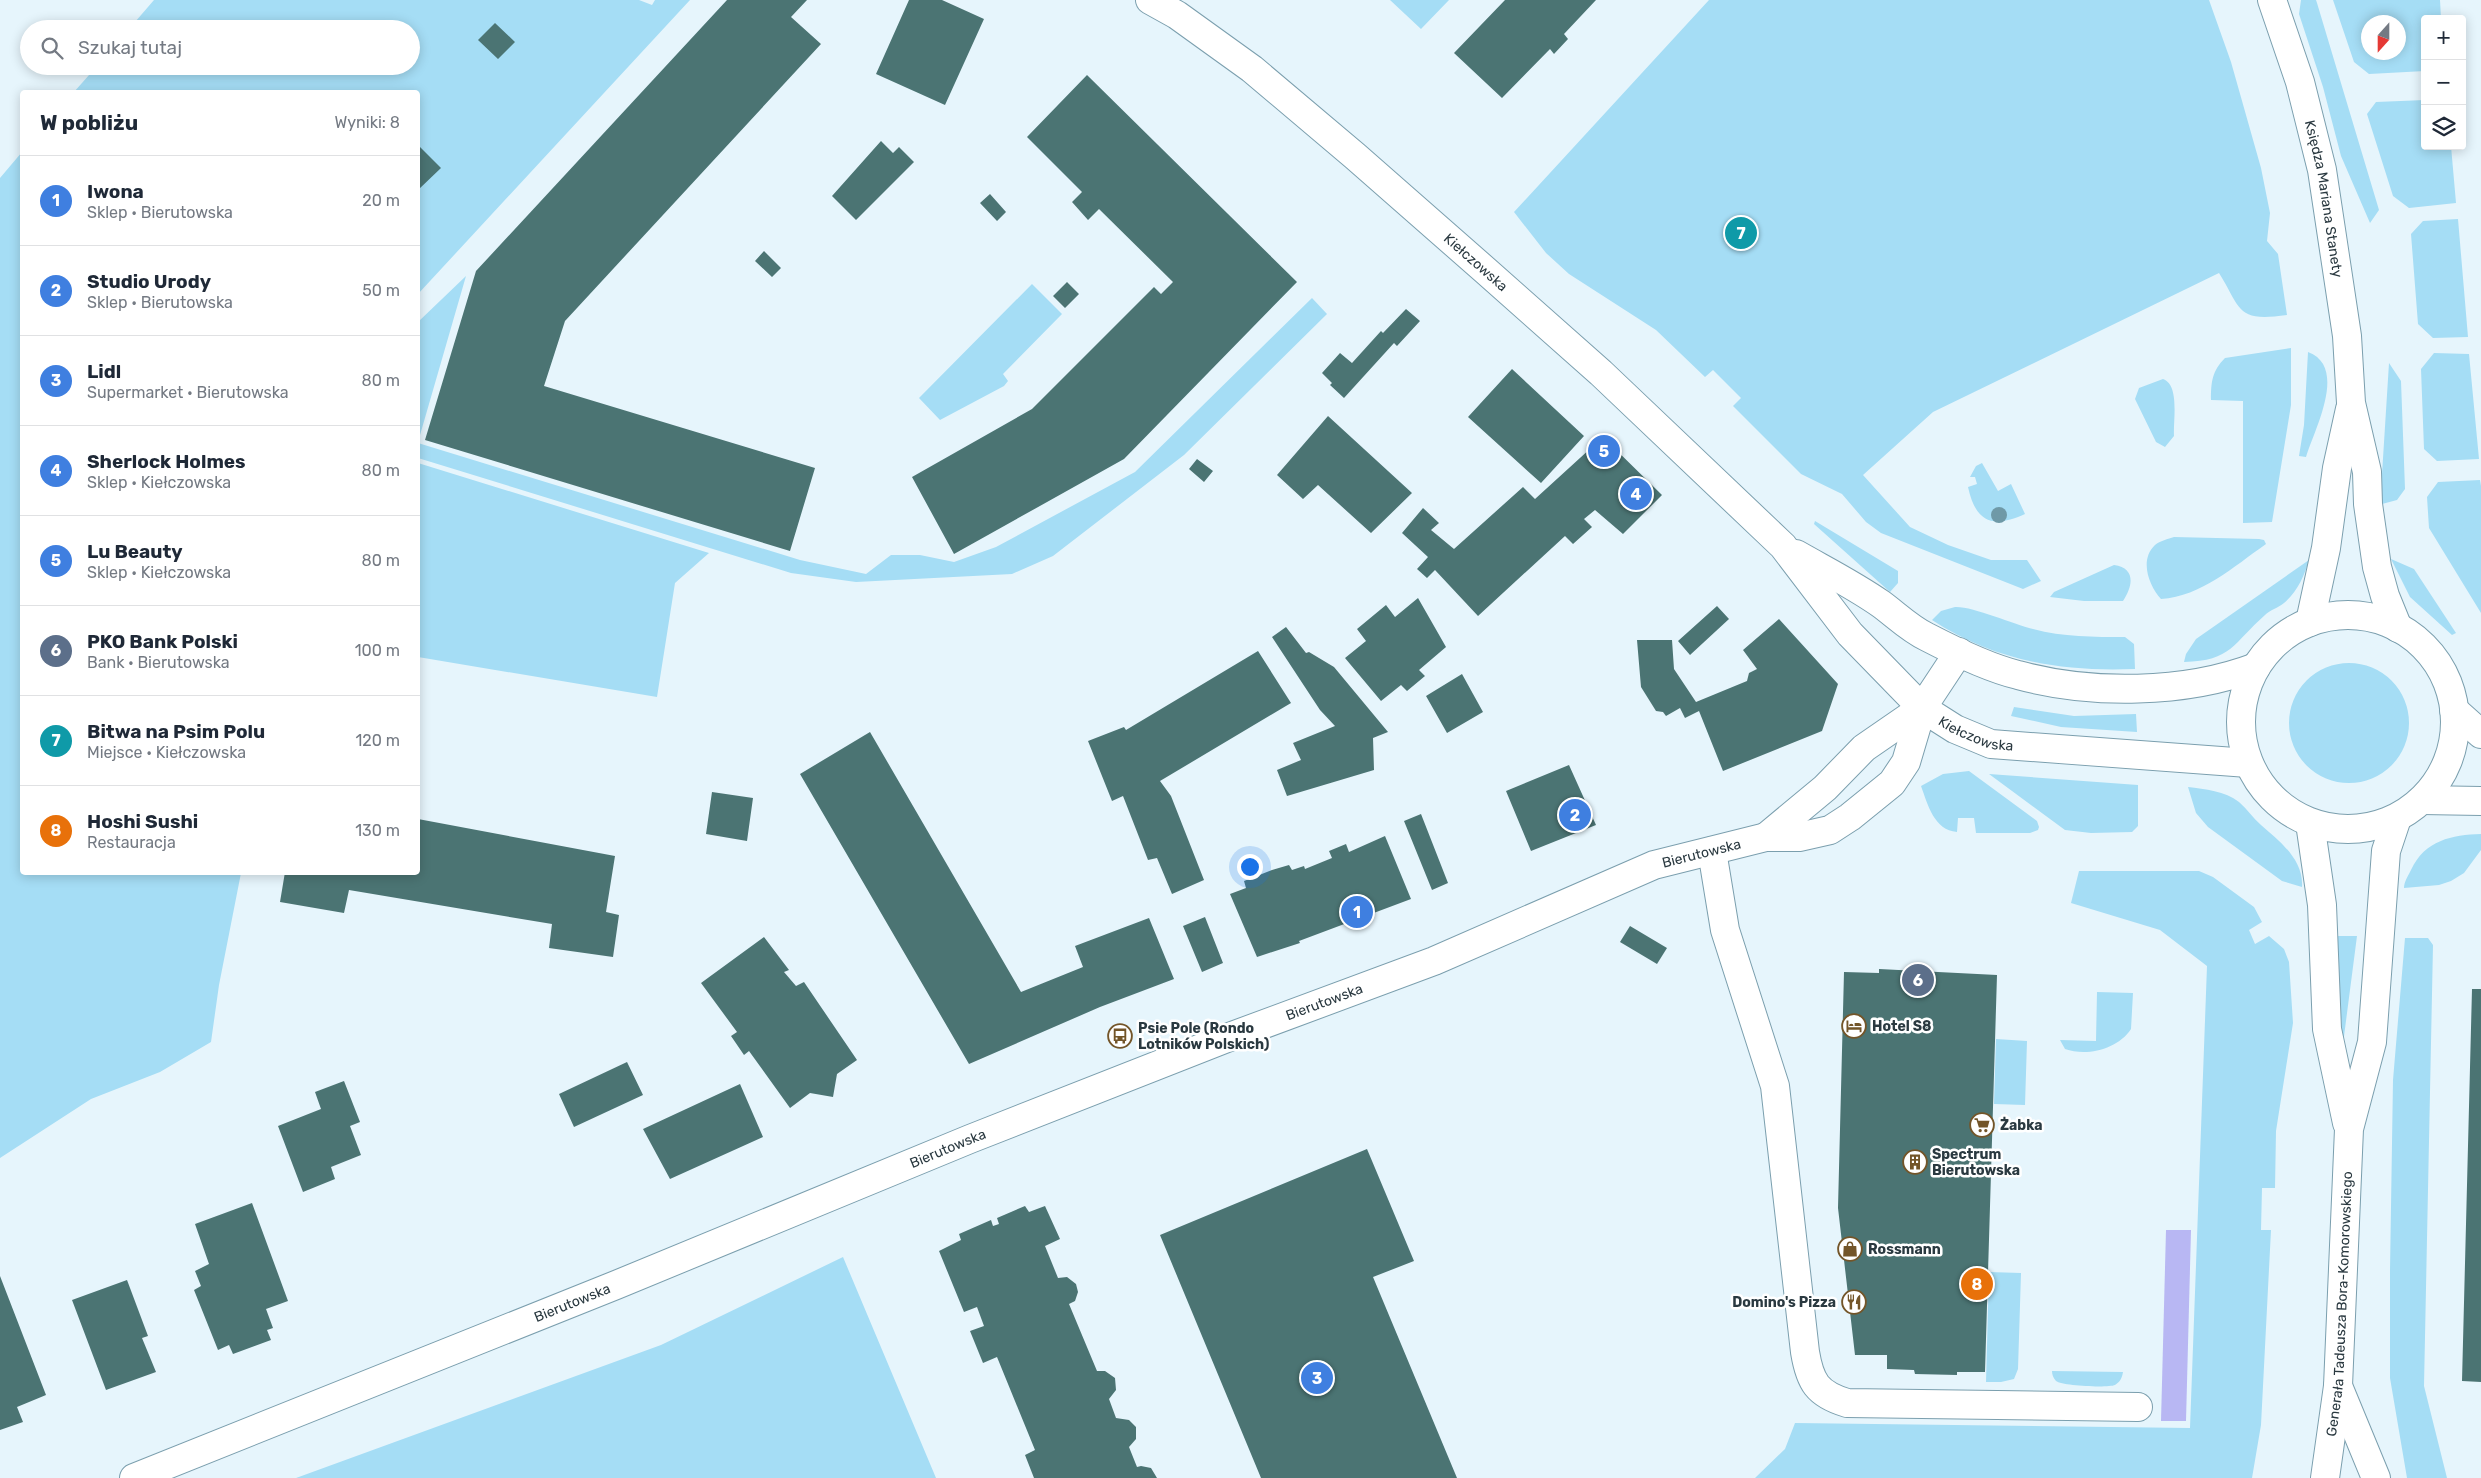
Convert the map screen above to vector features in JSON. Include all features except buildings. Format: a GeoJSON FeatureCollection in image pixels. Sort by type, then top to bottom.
{"type":"FeatureCollection","features":[{"type":"Feature","properties":{"kind":"street","name":"Kiełczowska"},"geometry":{"type":"LineString","coordinates":[[1150,0],[1182,8],[1356,156],[1601,373],[1783,546],[1850,634],[1922,708],[1956,729],[1991,744],[2248,763]]}},
{"type":"Feature","properties":{"kind":"street","name":"Księdza Mariana Stanety"},"geometry":{"type":"LineString","coordinates":[[2272,0],[2300,82],[2322,170],[2347,336],[2351,403],[2367,472],[2368,504],[2377,567],[2385,596],[2398,628]]}},
{"type":"Feature","properties":{"kind":"street","name":"Księdza Mariana Stanety"},"geometry":{"type":"LineString","coordinates":[[2310,622],[2326,548],[2337,468],[2351,403]]}},
{"type":"Feature","properties":{"kind":"street","name":"Kiełczowska"},"geometry":{"type":"LineString","coordinates":[[1783,546],[1880,603],[1918,632],[1959,652],[2016,675],[2078,686],[2184,686],[2228,678],[2256,667]]}},
{"type":"Feature","properties":{"kind":"street"},"geometry":{"type":"LineString","coordinates":[[2345,616],[2382,621],[2398,628],[2419,643],[2436,662],[2448,685],[2454,710],[2454,735],[2449,758],[2438,781],[2422,800],[2397,818],[2376,825],[2354,829],[2332,828],[2310,822],[2290,813],[2273,799],[2259,782],[2248,763],[2242,737],[2241,709],[2248,683],[2256,667],[2279,640],[2310,622],[2345,616]]}},
{"type":"Feature","properties":{"kind":"street","name":"Bierutowska"},"geometry":{"type":"LineString","coordinates":[[134,1478],[616,1285],[970,1139],[1232,1036],[1434,960],[1654,865],[1766,836],[1799,837],[1830,830],[1850,817],[1892,783],[1906,762],[1922,708],[1959,652]]}},
{"type":"Feature","properties":{"kind":"street","name":"Bierutowska"},"geometry":{"type":"LineString","coordinates":[[1766,836],[1825,788],[1864,748],[1922,708]]}},
{"type":"Feature","properties":{"kind":"street"},"geometry":{"type":"LineString","coordinates":[[2454,710],[2481,734]]}},
{"type":"Feature","properties":{"kind":"street"},"geometry":{"type":"LineString","coordinates":[[2422,800],[2481,801]]}},
{"type":"Feature","properties":{"kind":"street","name":"Generała Tadeusza Bora-Komorowskiego"},"geometry":{"type":"LineString","coordinates":[[2325,1478],[2338,1386],[2349,1129],[2372,1042],[2386,851],[2397,818]]}},
{"type":"Feature","properties":{"kind":"street","name":"Generała Tadeusza Bora-Komorowskiego"},"geometry":{"type":"LineString","coordinates":[[2310,822],[2322,905],[2327,1029],[2349,1129]]}},
{"type":"Feature","properties":{"kind":"street"},"geometry":{"type":"LineString","coordinates":[[1712,851],[1725,930],[1775,1086],[1805,1352],[1809,1372],[1818,1388],[1830,1398],[1847,1403],[2138,1407]]}},
{"type":"Feature","properties":{"kind":"street"},"geometry":{"type":"LineString","coordinates":[[2338,1386],[2376,1478]]}},
{"type":"Feature","properties":{"kind":"shaded area"},"geometry":{"type":"Polygon","coordinates":[[[154,0],[639,0],[652,5],[655,0],[690,0],[420,292],[420,90],[76,90],[89,75],[420,75],[420,20],[137,20],[154,0]]]}},
{"type":"Feature","properties":{"kind":"shaded area"},"geometry":{"type":"Polygon","coordinates":[[[1390,0],[1449,0],[1421,29],[1390,0]]]}},
{"type":"Feature","properties":{"kind":"shaded area"},"geometry":{"type":"Polygon","coordinates":[[[1709,0],[2209,0],[2231,62],[2261,168],[2270,213],[2267,241],[2278,254],[2287,315],[2258,317],[2242,311],[2219,273],[1933,412],[1863,475],[1910,527],[1948,545],[1991,560],[2027,560],[2041,581],[2023,589],[1881,533],[1866,522],[1842,494],[1801,474],[1733,406],[1741,398],[1713,370],[1705,377],[1656,330],[1569,274],[1546,253],[1514,212],[1709,0]]]}},
{"type":"Feature","properties":{"kind":"shaded area"},"geometry":{"type":"Polygon","coordinates":[[[2301,0],[2316,0],[2317,3],[2379,210],[2370,223],[2341,156],[2323,87],[2299,14],[2301,0]]]}},
{"type":"Feature","properties":{"kind":"shaded area"},"geometry":{"type":"Polygon","coordinates":[[[2333,0],[2440,0],[2441,15],[2421,15],[2421,71],[2369,74],[2354,62],[2333,0]]]}},
{"type":"Feature","properties":{"kind":"shaded area"},"geometry":{"type":"Polygon","coordinates":[[[2421,100],[2421,150],[2451,150],[2456,203],[2409,208],[2393,196],[2367,114],[2376,102],[2421,100]]]}},
{"type":"Feature","properties":{"kind":"shaded area"},"geometry":{"type":"Polygon","coordinates":[[[20,154],[20,875],[241,875],[219,985],[211,1042],[160,1072],[91,1099],[0,1158],[0,178],[20,154]]]}},
{"type":"Feature","properties":{"kind":"shaded area"},"geometry":{"type":"Polygon","coordinates":[[[2458,219],[2468,337],[2433,338],[2418,324],[2411,234],[2423,221],[2458,219]]]}},
{"type":"Feature","properties":{"kind":"shaded area"},"geometry":{"type":"Polygon","coordinates":[[[466,276],[420,435],[420,320],[466,276]]]}},
{"type":"Feature","properties":{"kind":"shaded area"},"geometry":{"type":"Polygon","coordinates":[[[1032,284],[1062,314],[1003,374],[1008,381],[1004,386],[940,420],[919,398],[1032,284]]]}},
{"type":"Feature","properties":{"kind":"shaded area"},"geometry":{"type":"Polygon","coordinates":[[[1312,298],[1327,314],[1184,455],[1053,556],[1012,574],[856,582],[791,573],[420,459],[420,444],[800,560],[866,574],[891,555],[920,555],[954,562],[996,547],[1135,472],[1312,298]]]}},
{"type":"Feature","properties":{"kind":"shaded area"},"geometry":{"type":"Polygon","coordinates":[[[2291,348],[2291,405],[2272,522],[2243,523],[2243,401],[2211,400],[2213,377],[2225,358],[2291,348]]]}},
{"type":"Feature","properties":{"kind":"shaded area"},"geometry":{"type":"Polygon","coordinates":[[[2308,352],[2320,360],[2326,371],[2327,384],[2321,415],[2306,457],[2299,456],[2304,425],[2308,352]]]}},
{"type":"Feature","properties":{"kind":"shaded area"},"geometry":{"type":"Polygon","coordinates":[[[2434,353],[2469,354],[2479,459],[2437,461],[2424,449],[2421,369],[2434,353]]]}},
{"type":"Feature","properties":{"kind":"shaded area"},"geometry":{"type":"Polygon","coordinates":[[[2389,363],[2401,381],[2405,489],[2397,500],[2382,504],[2381,490],[2389,363]]]}},
{"type":"Feature","properties":{"kind":"shaded area"},"geometry":{"type":"Polygon","coordinates":[[[2163,379],[2172,388],[2174,396],[2174,436],[2165,447],[2156,442],[2135,399],[2139,388],[2163,379]]]}},
{"type":"Feature","properties":{"kind":"shaded area"},"geometry":{"type":"Polygon","coordinates":[[[1982,463],[1998,491],[2011,484],[2025,514],[2004,521],[1988,520],[1981,515],[1971,499],[1968,487],[1977,484],[1975,477],[1970,477],[1976,466],[1982,463]]]}},
{"type":"Feature","properties":{"kind":"shaded area"},"geometry":{"type":"Polygon","coordinates":[[[420,464],[709,553],[675,583],[657,697],[420,657],[420,464]]]}},
{"type":"Feature","properties":{"kind":"shaded area"},"geometry":{"type":"Polygon","coordinates":[[[2480,480],[2481,613],[2429,528],[2427,497],[2438,482],[2480,480]]]}},
{"type":"Feature","properties":{"kind":"shaded area"},"geometry":{"type":"Polygon","coordinates":[[[1815,521],[1898,571],[1898,583],[1890,592],[1814,524],[1815,521]]]}},
{"type":"Feature","properties":{"kind":"shaded area"},"geometry":{"type":"Polygon","coordinates":[[[2174,537],[2259,539],[2264,540],[2266,544],[2229,571],[2204,586],[2176,597],[2161,599],[2150,580],[2147,565],[2148,558],[2150,551],[2155,545],[2174,537]]]}},
{"type":"Feature","properties":{"kind":"shaded area"},"geometry":{"type":"Polygon","coordinates":[[[2391,559],[2414,569],[2456,633],[2452,635],[2410,597],[2391,559]]]}},
{"type":"Feature","properties":{"kind":"shaded area"},"geometry":{"type":"Polygon","coordinates":[[[2309,560],[2300,583],[2289,598],[2282,605],[2267,613],[2230,649],[2212,658],[2184,662],[2186,654],[2196,639],[2309,560]]]}},
{"type":"Feature","properties":{"kind":"shaded area"},"geometry":{"type":"Polygon","coordinates":[[[2114,565],[2126,570],[2130,578],[2129,589],[2123,601],[2084,601],[2050,597],[2054,592],[2114,565]]]}},
{"type":"Feature","properties":{"kind":"shaded area"},"geometry":{"type":"Polygon","coordinates":[[[1955,607],[1972,609],[2044,632],[2079,636],[2125,637],[2134,644],[2135,669],[2055,666],[2004,654],[1956,634],[1932,620],[1941,611],[1955,607]]]}},
{"type":"Feature","properties":{"kind":"shaded area"},"geometry":{"type":"Polygon","coordinates":[[[2349,663],[2361,664],[2372,668],[2382,673],[2391,681],[2399,690],[2404,700],[2408,711],[2408,735],[2404,746],[2399,756],[2391,765],[2382,773],[2372,778],[2361,782],[2349,783],[2337,782],[2326,778],[2316,773],[2307,765],[2299,756],[2294,746],[2290,735],[2289,723],[2290,711],[2294,700],[2299,690],[2307,681],[2316,673],[2326,668],[2337,664],[2349,663]]]}},
{"type":"Feature","properties":{"kind":"shaded area"},"geometry":{"type":"Polygon","coordinates":[[[2014,707],[2074,716],[2136,714],[2137,732],[2061,727],[2011,716],[2014,707]]]}},
{"type":"Feature","properties":{"kind":"shaded area"},"geometry":{"type":"Polygon","coordinates":[[[1969,771],[2037,821],[2038,830],[2030,833],[1976,833],[1974,818],[1958,818],[1957,832],[1943,827],[1937,822],[1926,801],[1921,786],[1943,774],[1969,771]]]}},
{"type":"Feature","properties":{"kind":"shaded area"},"geometry":{"type":"Polygon","coordinates":[[[1989,774],[2138,785],[2138,826],[2132,832],[2091,833],[2065,830],[1989,774]]]}},
{"type":"Feature","properties":{"kind":"shaded area"},"geometry":{"type":"Polygon","coordinates":[[[2188,787],[2221,793],[2239,802],[2289,851],[2299,868],[2302,877],[2302,887],[2282,881],[2208,827],[2196,813],[2188,787]]]}},
{"type":"Feature","properties":{"kind":"shaded area"},"geometry":{"type":"Polygon","coordinates":[[[2481,834],[2481,850],[2464,873],[2451,881],[2439,885],[2404,888],[2406,879],[2417,860],[2432,846],[2450,838],[2481,834]]]}},
{"type":"Feature","properties":{"kind":"shaded area"},"geometry":{"type":"Polygon","coordinates":[[[2079,871],[2199,871],[2213,877],[2254,907],[2262,922],[2249,930],[2255,944],[2269,936],[2284,949],[2289,962],[2293,1023],[2276,1131],[2275,1188],[2262,1188],[2261,1230],[2271,1230],[2261,1425],[2252,1478],[1755,1478],[1785,1449],[1795,1423],[2190,1428],[2207,966],[2160,930],[2071,903],[2079,871]]]}},
{"type":"Feature","properties":{"kind":"shaded area"},"geometry":{"type":"Polygon","coordinates":[[[2335,936],[2357,936],[2343,1044],[2335,936]]]}},
{"type":"Feature","properties":{"kind":"shaded area"},"geometry":{"type":"Polygon","coordinates":[[[2405,938],[2428,938],[2433,945],[2424,1386],[2447,1478],[2407,1478],[2390,1378],[2393,1080],[2405,938]]]}},
{"type":"Feature","properties":{"kind":"shaded area"},"geometry":{"type":"Polygon","coordinates":[[[2097,992],[2133,993],[2131,1029],[2118,1042],[2101,1050],[2083,1052],[2065,1049],[2060,1040],[2096,1041],[2097,992]]]}},
{"type":"Feature","properties":{"kind":"shaded area"},"geometry":{"type":"Polygon","coordinates":[[[1996,1039],[2027,1041],[2025,1105],[1994,1104],[1996,1039]]]}},
{"type":"Feature","properties":{"kind":"shaded area"},"geometry":{"type":"Polygon","coordinates":[[[2166,1230],[2191,1230],[2186,1421],[2161,1421],[2166,1230]]]}},
{"type":"Feature","properties":{"kind":"shaded area"},"geometry":{"type":"Polygon","coordinates":[[[843,1257],[936,1478],[296,1478],[661,1345],[843,1257]]]}},
{"type":"Feature","properties":{"kind":"shaded area"},"geometry":{"type":"Polygon","coordinates":[[[1989,1272],[2021,1273],[2018,1369],[2014,1379],[2001,1382],[1986,1382],[1989,1272]]]}},
{"type":"Feature","properties":{"kind":"shaded area"},"geometry":{"type":"Polygon","coordinates":[[[2052,1371],[2123,1372],[2120,1380],[2115,1385],[2095,1386],[2060,1383],[2054,1379],[2052,1371]]]}},
{"type":"Feature","properties":{"kind":"place","name":"Bitwa na Psim Polu"},"geometry":{"type":"Point","coordinates":[1741,233]}},
{"type":"Feature","properties":{"kind":"place","name":"Lu Beauty"},"geometry":{"type":"Point","coordinates":[1604,451]}},
{"type":"Feature","properties":{"kind":"place","name":"Sherlock Holmes"},"geometry":{"type":"Point","coordinates":[1636,494]}},
{"type":"Feature","properties":{"kind":"place","name":"Studio Urody"},"geometry":{"type":"Point","coordinates":[1575,815]}},
{"type":"Feature","properties":{"kind":"place","name":"Iwona"},"geometry":{"type":"Point","coordinates":[1357,912]}},
{"type":"Feature","properties":{"kind":"place","name":"PKO Bank Polski"},"geometry":{"type":"Point","coordinates":[1918,980]}},
{"type":"Feature","properties":{"kind":"place","name":"Hotel S8"},"geometry":{"type":"Point","coordinates":[1854,1026]}},
{"type":"Feature","properties":{"kind":"place","name":"Psie Pole (Rondo Lotników Polskich)"},"geometry":{"type":"Point","coordinates":[1120,1036]}},
{"type":"Feature","properties":{"kind":"place","name":"Żabka"},"geometry":{"type":"Point","coordinates":[1982,1125]}},
{"type":"Feature","properties":{"kind":"place","name":"Spectrum Bierutowska"},"geometry":{"type":"Point","coordinates":[1915,1162]}},
{"type":"Feature","properties":{"kind":"place","name":"Rossmann"},"geometry":{"type":"Point","coordinates":[1850,1249]}},
{"type":"Feature","properties":{"kind":"place","name":"Hoshi Sushi"},"geometry":{"type":"Point","coordinates":[1977,1284]}},
{"type":"Feature","properties":{"kind":"place","name":"Domino's Pizza"},"geometry":{"type":"Point","coordinates":[1854,1302]}},
{"type":"Feature","properties":{"kind":"place","name":"Lidl"},"geometry":{"type":"Point","coordinates":[1317,1378]}}]}
